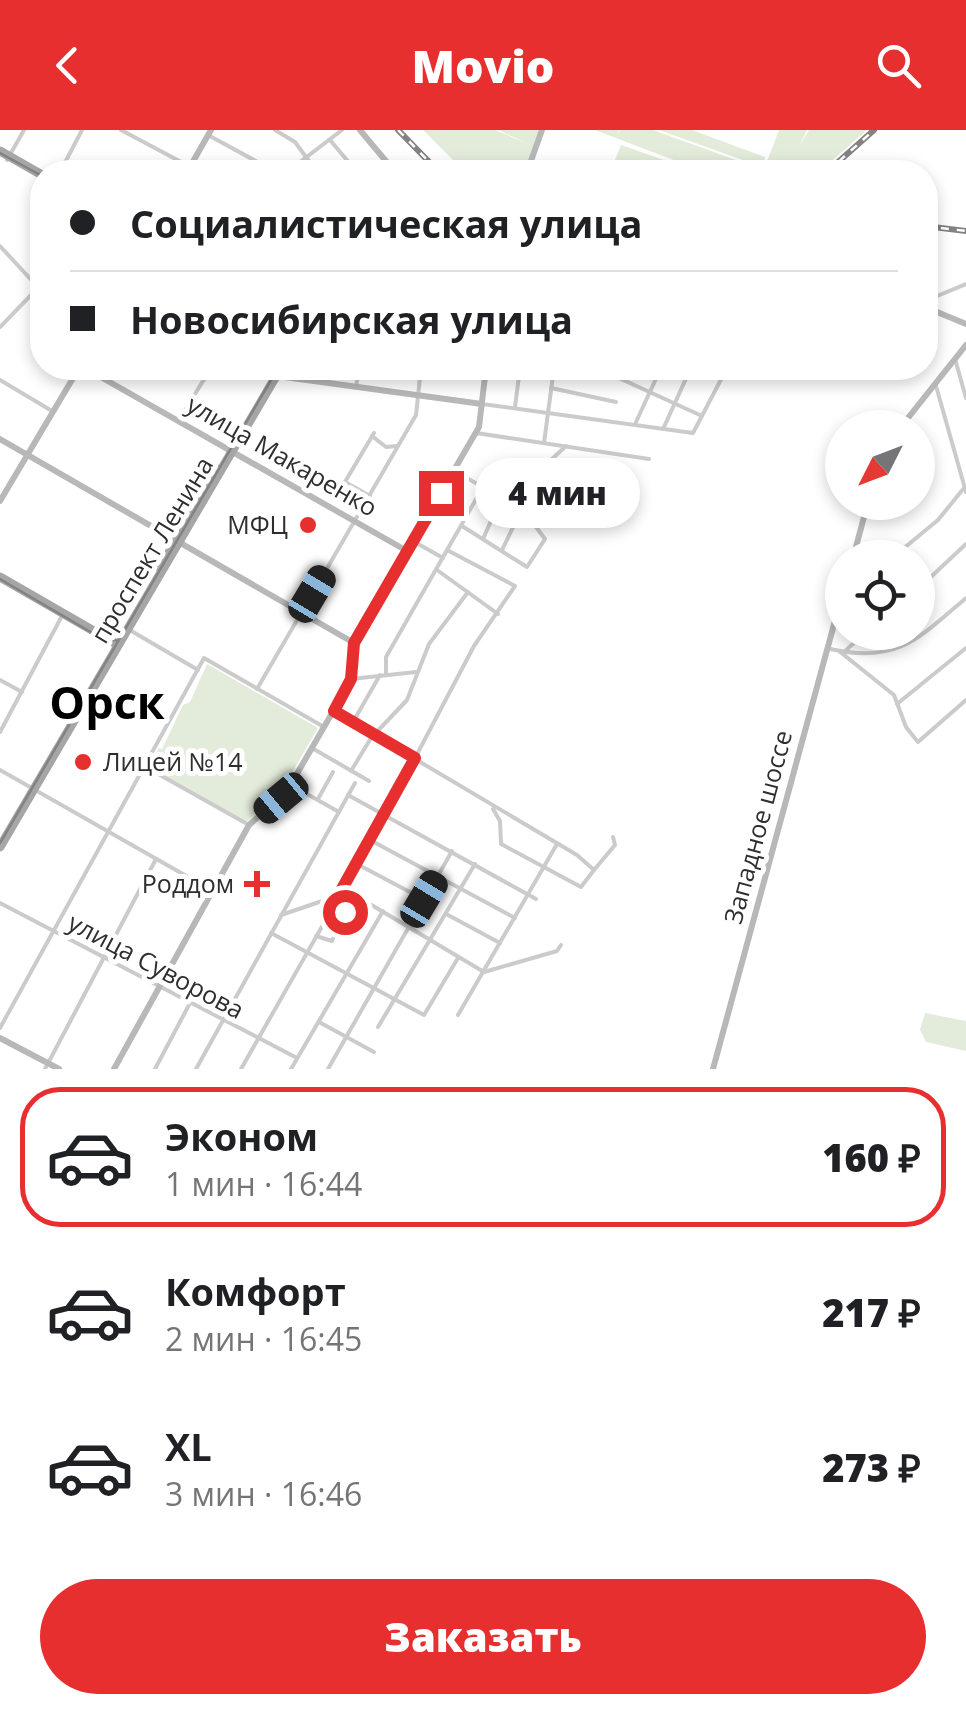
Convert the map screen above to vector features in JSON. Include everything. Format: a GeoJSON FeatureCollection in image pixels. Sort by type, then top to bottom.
{"type":"FeatureCollection","features":[{"type":"Feature","properties":{"kind":"main road"},"geometry":{"type":"LineString","coordinates":[[360,130],[385,160]]}},
{"type":"Feature","properties":{"kind":"main road"},"geometry":{"type":"LineString","coordinates":[[531,160],[542,130]]}},
{"type":"Feature","properties":{"kind":"main road"},"geometry":{"type":"LineString","coordinates":[[195,160],[210,132]]}},
{"type":"Feature","properties":{"kind":"main road"},"geometry":{"type":"LineString","coordinates":[[4,156],[30,170]]}},
{"type":"Feature","properties":{"kind":"main road"},"geometry":{"type":"LineString","coordinates":[[938,310],[966,323]]}},
{"type":"Feature","properties":{"kind":"main road"},"geometry":{"type":"LineString","coordinates":[[915,410],[966,346]]}},
{"type":"Feature","properties":{"kind":"main road"},"geometry":{"type":"LineString","coordinates":[[0,505],[74,380]]}},
{"type":"Feature","properties":{"kind":"main road","name":"улица Макаренко"},"geometry":{"type":"LineString","coordinates":[[105,380],[407,551]]}},
{"type":"Feature","properties":{"kind":"main road","name":"проспект Ленина"},"geometry":{"type":"LineString","coordinates":[[0,847],[81,702],[232,450],[266,380]]}},
{"type":"Feature","properties":{"kind":"main road"},"geometry":{"type":"LineString","coordinates":[[318,380],[482,404]]}},
{"type":"Feature","properties":{"kind":"main road"},"geometry":{"type":"LineString","coordinates":[[114,1069],[249,825],[291,785],[334,711],[351,679],[354,643],[476,433],[485,380]]}},
{"type":"Feature","properties":{"kind":"main road"},"geometry":{"type":"LineString","coordinates":[[0,439],[354,643]]}},
{"type":"Feature","properties":{"kind":"main road"},"geometry":{"type":"LineString","coordinates":[[1,581],[114,646]]}},
{"type":"Feature","properties":{"kind":"main road","name":"Западное шоссе"},"geometry":{"type":"LineString","coordinates":[[713,1069],[827,650]]}},
{"type":"Feature","properties":{"kind":"main road"},"geometry":{"type":"LineString","coordinates":[[0,1038],[58,1069]]}},
{"type":"Feature","properties":{"kind":"street"},"geometry":{"type":"LineString","coordinates":[[4,156],[24,130]]}},
{"type":"Feature","properties":{"kind":"street"},"geometry":{"type":"LineString","coordinates":[[66,160],[82,130]]}},
{"type":"Feature","properties":{"kind":"street"},"geometry":{"type":"LineString","coordinates":[[121,130],[172,160]]}},
{"type":"Feature","properties":{"kind":"street"},"geometry":{"type":"LineString","coordinates":[[275,130],[295,142],[306,158]]}},
{"type":"Feature","properties":{"kind":"street"},"geometry":{"type":"LineString","coordinates":[[303,160],[342,130]]}},
{"type":"Feature","properties":{"kind":"street"},"geometry":{"type":"LineString","coordinates":[[210,132],[256,160]]}},
{"type":"Feature","properties":{"kind":"street"},"geometry":{"type":"LineString","coordinates":[[330,140],[348,160]]}},
{"type":"Feature","properties":{"kind":"street"},"geometry":{"type":"LineString","coordinates":[[0,246],[30,279]]}},
{"type":"Feature","properties":{"kind":"street"},"geometry":{"type":"LineString","coordinates":[[938,298],[966,284]]}},
{"type":"Feature","properties":{"kind":"street"},"geometry":{"type":"LineString","coordinates":[[0,327],[30,296]]}},
{"type":"Feature","properties":{"kind":"street"},"geometry":{"type":"LineString","coordinates":[[955,360],[966,398]]}},
{"type":"Feature","properties":{"kind":"street"},"geometry":{"type":"LineString","coordinates":[[0,380],[54,412]]}},
{"type":"Feature","properties":{"kind":"street"},"geometry":{"type":"LineString","coordinates":[[180,420],[198,380]]}},
{"type":"Feature","properties":{"kind":"street"},"geometry":{"type":"LineString","coordinates":[[356,387],[357,380]]}},
{"type":"Feature","properties":{"kind":"street"},"geometry":{"type":"LineString","coordinates":[[257,688],[416,415],[419,380]]}},
{"type":"Feature","properties":{"kind":"street"},"geometry":{"type":"LineString","coordinates":[[515,407],[518,380]]}},
{"type":"Feature","properties":{"kind":"street"},"geometry":{"type":"LineString","coordinates":[[544,443],[553,380]]}},
{"type":"Feature","properties":{"kind":"street"},"geometry":{"type":"LineString","coordinates":[[623,380],[702,416]]}},
{"type":"Feature","properties":{"kind":"street"},"geometry":{"type":"LineString","coordinates":[[636,422],[656,380]]}},
{"type":"Feature","properties":{"kind":"street"},"geometry":{"type":"LineString","coordinates":[[664,428],[685,380]]}},
{"type":"Feature","properties":{"kind":"street"},"geometry":{"type":"LineString","coordinates":[[482,404],[636,422],[693,434],[721,380]]}},
{"type":"Feature","properties":{"kind":"street"},"geometry":{"type":"LineString","coordinates":[[912,540],[965,490],[936,384]]}},
{"type":"Feature","properties":{"kind":"street"},"geometry":{"type":"LineString","coordinates":[[593,396],[595,386]]}},
{"type":"Feature","properties":{"kind":"street"},"geometry":{"type":"LineString","coordinates":[[552,388],[616,402]]}},
{"type":"Feature","properties":{"kind":"street"},"geometry":{"type":"LineString","coordinates":[[476,433],[649,458]]}},
{"type":"Feature","properties":{"kind":"street"},"geometry":{"type":"LineString","coordinates":[[336,498],[373,434],[386,447],[397,446]]}},
{"type":"Feature","properties":{"kind":"street"},"geometry":{"type":"LineString","coordinates":[[515,492],[566,446]]}},
{"type":"Feature","properties":{"kind":"street"},"geometry":{"type":"LineString","coordinates":[[454,471],[483,487],[515,492]]}},
{"type":"Feature","properties":{"kind":"street"},"geometry":{"type":"LineString","coordinates":[[346,482],[370,496]]}},
{"type":"Feature","properties":{"kind":"street"},"geometry":{"type":"LineString","coordinates":[[353,722],[383,675],[386,658],[483,487]]}},
{"type":"Feature","properties":{"kind":"street"},"geometry":{"type":"LineString","coordinates":[[483,539],[506,488]]}},
{"type":"Feature","properties":{"kind":"street"},"geometry":{"type":"LineString","coordinates":[[462,526],[527,567],[545,538],[530,519],[561,490]]}},
{"type":"Feature","properties":{"kind":"street"},"geometry":{"type":"LineString","coordinates":[[502,551],[519,514],[515,492]]}},
{"type":"Feature","properties":{"kind":"street"},"geometry":{"type":"LineString","coordinates":[[958,498],[966,501]]}},
{"type":"Feature","properties":{"kind":"street"},"geometry":{"type":"LineString","coordinates":[[413,540],[443,558]]}},
{"type":"Feature","properties":{"kind":"street"},"geometry":{"type":"LineString","coordinates":[[935,573],[966,544]]}},
{"type":"Feature","properties":{"kind":"street"},"geometry":{"type":"LineString","coordinates":[[240,1069],[415,761],[474,646],[514,586],[447,550]]}},
{"type":"Feature","properties":{"kind":"street"},"geometry":{"type":"LineString","coordinates":[[436,569],[498,614]]}},
{"type":"Feature","properties":{"kind":"street"},"geometry":{"type":"LineString","coordinates":[[352,771],[375,735],[407,700],[434,636],[468,592]]}},
{"type":"Feature","properties":{"kind":"street"},"geometry":{"type":"LineString","coordinates":[[837,650],[871,656],[911,645],[966,598]]}},
{"type":"Feature","properties":{"kind":"street"},"geometry":{"type":"LineString","coordinates":[[0,732],[59,615]]}},
{"type":"Feature","properties":{"kind":"street"},"geometry":{"type":"LineString","coordinates":[[129,624],[198,670]]}},
{"type":"Feature","properties":{"kind":"street"},"geometry":{"type":"LineString","coordinates":[[897,704],[966,648]]}},
{"type":"Feature","properties":{"kind":"street"},"geometry":{"type":"LineString","coordinates":[[842,651],[894,695],[906,728],[918,742],[966,700]]}},
{"type":"Feature","properties":{"kind":"street"},"geometry":{"type":"LineString","coordinates":[[0,1028],[204,658],[324,727]]}},
{"type":"Feature","properties":{"kind":"street"},"geometry":{"type":"LineString","coordinates":[[351,679],[416,672]]}},
{"type":"Feature","properties":{"kind":"street"},"geometry":{"type":"LineString","coordinates":[[0,680],[22,692]]}},
{"type":"Feature","properties":{"kind":"street"},"geometry":{"type":"LineString","coordinates":[[334,711],[594,870]]}},
{"type":"Feature","properties":{"kind":"street"},"geometry":{"type":"LineString","coordinates":[[312,748],[369,781]]}},
{"type":"Feature","properties":{"kind":"street"},"geometry":{"type":"LineString","coordinates":[[144,765],[249,825]]}},
{"type":"Feature","properties":{"kind":"street"},"geometry":{"type":"LineString","coordinates":[[0,770],[212,890]]}},
{"type":"Feature","properties":{"kind":"street"},"geometry":{"type":"LineString","coordinates":[[318,800],[333,772]]}},
{"type":"Feature","properties":{"kind":"street"},"geometry":{"type":"LineString","coordinates":[[196,1069],[355,783]]}},
{"type":"Feature","properties":{"kind":"street"},"geometry":{"type":"LineString","coordinates":[[291,785],[339,812]]}},
{"type":"Feature","properties":{"kind":"street"},"geometry":{"type":"LineString","coordinates":[[348,795],[536,898]]}},
{"type":"Feature","properties":{"kind":"street"},"geometry":{"type":"LineString","coordinates":[[493,809],[500,821],[501,844],[581,887],[616,845],[612,837]]}},
{"type":"Feature","properties":{"kind":"street"},"geometry":{"type":"LineString","coordinates":[[370,840],[515,918]]}},
{"type":"Feature","properties":{"kind":"street"},"geometry":{"type":"LineString","coordinates":[[458,1016],[557,844]]}},
{"type":"Feature","properties":{"kind":"street"},"geometry":{"type":"LineString","coordinates":[[328,1069],[347,1042],[346,1037],[452,851]]}},
{"type":"Feature","properties":{"kind":"street"},"geometry":{"type":"LineString","coordinates":[[47,1066],[156,859]]}},
{"type":"Feature","properties":{"kind":"street"},"geometry":{"type":"LineString","coordinates":[[356,864],[424,899]]}},
{"type":"Feature","properties":{"kind":"street"},"geometry":{"type":"LineString","coordinates":[[378,1027],[475,864]]}},
{"type":"Feature","properties":{"kind":"street"},"geometry":{"type":"LineString","coordinates":[[343,888],[484,972],[557,951],[561,944]]}},
{"type":"Feature","properties":{"kind":"street"},"geometry":{"type":"LineString","coordinates":[[281,915],[338,897]]}},
{"type":"Feature","properties":{"kind":"street","name":"улица Суворова"},"geometry":{"type":"LineString","coordinates":[[0,903],[297,1058]]}},
{"type":"Feature","properties":{"kind":"street"},"geometry":{"type":"LineString","coordinates":[[316,936],[332,942],[345,912],[333,905]]}},
{"type":"Feature","properties":{"kind":"street"},"geometry":{"type":"LineString","coordinates":[[292,1069],[382,911]]}},
{"type":"Feature","properties":{"kind":"street"},"geometry":{"type":"LineString","coordinates":[[448,915],[500,943]]}},
{"type":"Feature","properties":{"kind":"street"},"geometry":{"type":"LineString","coordinates":[[271,932],[424,1015],[458,958]]}},
{"type":"Feature","properties":{"kind":"street"},"geometry":{"type":"LineString","coordinates":[[155,1069],[190,1003]]}},
{"type":"Feature","properties":{"kind":"street"},"geometry":{"type":"LineString","coordinates":[[319,1022],[374,1052]]}},
{"type":"Feature","properties":{"kind":"green space"},"geometry":{"type":"Polygon","coordinates":[[[423,130],[495,130],[531,145],[498,130],[541,130],[530,160],[453,160],[423,130]]]}},
{"type":"Feature","properties":{"kind":"green space"},"geometry":{"type":"Polygon","coordinates":[[[595,130],[619,130],[618,135],[620,130],[653,130],[736,160],[674,160],[595,130]]]}},
{"type":"Feature","properties":{"kind":"green space"},"geometry":{"type":"Polygon","coordinates":[[[659,130],[692,130],[765,157],[743,160],[659,130]]]}},
{"type":"Feature","properties":{"kind":"green space"},"geometry":{"type":"Polygon","coordinates":[[[779,130],[807,130],[799,147],[809,130],[867,130],[833,160],[768,160],[779,130]]]}},
{"type":"Feature","properties":{"kind":"green space"},"geometry":{"type":"Polygon","coordinates":[[[621,145],[664,160],[615,160],[621,145]]]}},
{"type":"Feature","properties":{"kind":"green space"},"geometry":{"type":"Polygon","coordinates":[[[207,664],[318,728],[278,796],[246,822],[148,766],[162,749],[183,705],[190,702],[207,664]]]}},
{"type":"Feature","properties":{"kind":"green space"},"geometry":{"type":"Polygon","coordinates":[[[925,1013],[966,1021],[966,1051],[926,1042],[920,1030],[925,1013]]]}},
{"type":"Feature","properties":{"kind":"tram line"},"geometry":{"type":"LineString","coordinates":[[0,153],[30,169]]}},
{"type":"Feature","properties":{"kind":"tram line"},"geometry":{"type":"LineString","coordinates":[[0,843],[271,380]]}},
{"type":"Feature","properties":{"kind":"tram line"},"geometry":{"type":"LineString","coordinates":[[0,579],[106,641],[116,640]]}},
{"type":"Feature","properties":{"kind":"railway"},"geometry":{"type":"LineString","coordinates":[[398,130],[427,160]]}},
{"type":"Feature","properties":{"kind":"railway"},"geometry":{"type":"LineString","coordinates":[[840,160],[874,130]]}},
{"type":"Feature","properties":{"kind":"railway"},"geometry":{"type":"LineString","coordinates":[[938,228],[966,231]]}},
{"type":"Feature","properties":{"kind":"place","name":"МФЦ"},"geometry":{"type":"Point","coordinates":[308,525]}},
{"type":"Feature","properties":{"kind":"place","name":"Лицей №14"},"geometry":{"type":"Point","coordinates":[83,762]}},
{"type":"Feature","properties":{"kind":"place","name":"Роддом"},"geometry":{"type":"Point","coordinates":[257,884]}},
{"type":"Feature","properties":{"kind":"district","name":"Орск"},"geometry":{"type":"Point","coordinates":[107,703]}},
{"type":"Feature","properties":{"kind":"route"},"geometry":{"type":"LineString","coordinates":[[345,912],[333,905],[415,758],[334,711],[353,673],[354,643],[441,493]]}}]}
